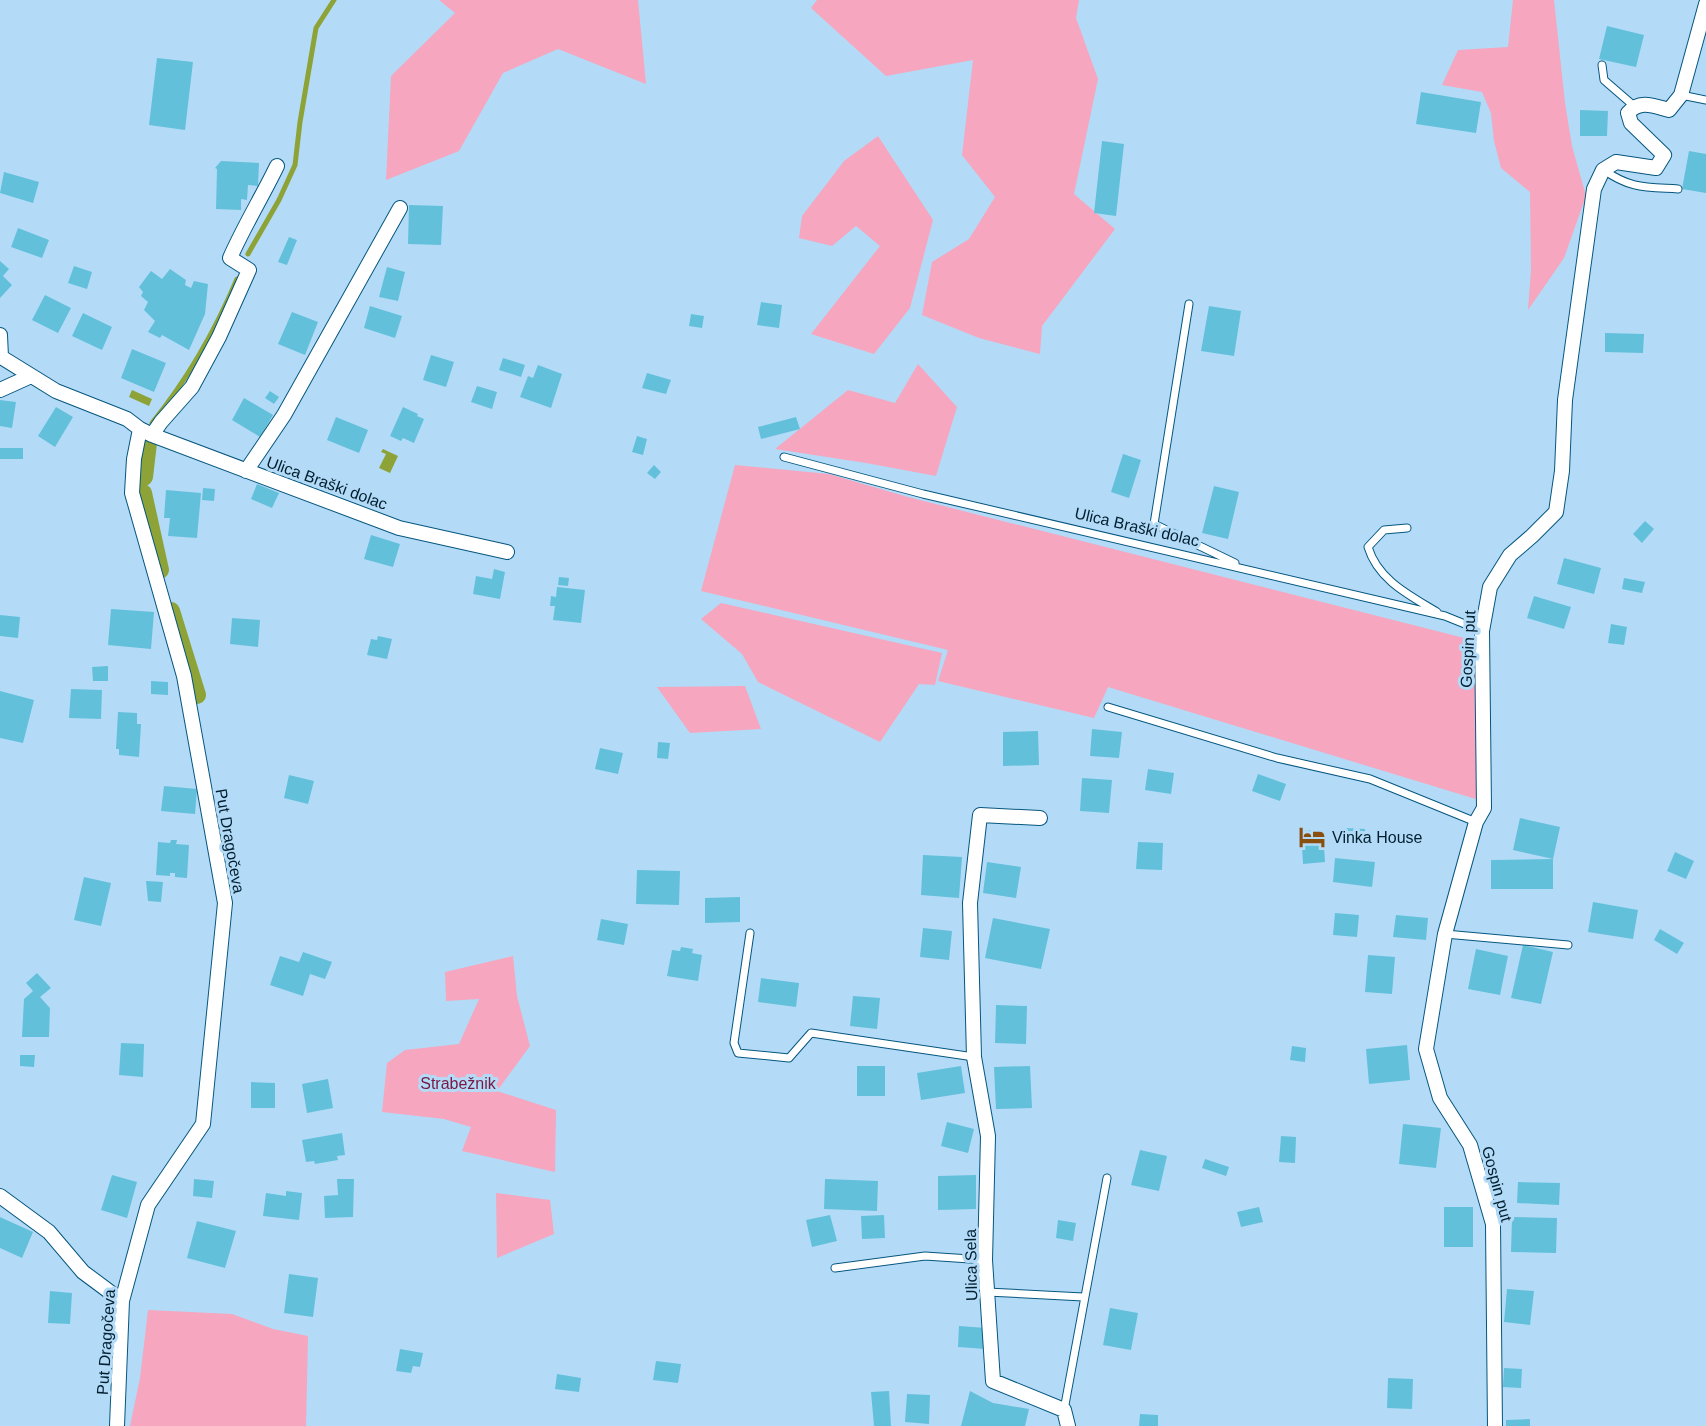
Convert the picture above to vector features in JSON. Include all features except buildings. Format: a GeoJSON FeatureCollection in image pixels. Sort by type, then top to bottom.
{"type":"FeatureCollection","features":[{"type":"Feature","properties":{"kind":"street"},"geometry":{"type":"LineString","coordinates":[[1603,170],[1616,162],[1656,168],[1662,162],[1664,155],[1631,123],[1628,113],[1634,106],[1646,104],[1670,110],[1681,94],[1706,4]]}},
{"type":"Feature","properties":{"kind":"street"},"geometry":{"type":"LineString","coordinates":[[0,335],[1,357],[56,391],[127,419],[146,432],[160,422],[192,387],[219,337],[249,270],[230,258],[243,228],[259,204],[277,166]]}},
{"type":"Feature","properties":{"kind":"street","name":"Gospin put"},"geometry":{"type":"LineString","coordinates":[[1495,1426],[1493,1224],[1470,1145],[1440,1098],[1426,1049],[1445,934],[1476,822],[1484,808],[1482,631],[1490,587],[1510,555],[1556,512],[1562,471],[1565,400],[1594,189],[1603,170]]}},
{"type":"Feature","properties":{"kind":"street"},"geometry":{"type":"LineString","coordinates":[[246,471],[284,415],[400,208]]}},
{"type":"Feature","properties":{"kind":"street"},"geometry":{"type":"LineString","coordinates":[[0,390],[31,376]]}},
{"type":"Feature","properties":{"kind":"street","name":"Ulica Braški dolac"},"geometry":{"type":"LineString","coordinates":[[146,432],[399,528],[507,552]]}},
{"type":"Feature","properties":{"kind":"street","name":"Put Dragočeva"},"geometry":{"type":"LineString","coordinates":[[117,1426],[122,1301],[148,1205],[203,1124],[225,903],[184,676],[132,493],[134,459],[146,432]]}},
{"type":"Feature","properties":{"kind":"street","name":"Ulica Sela"},"geometry":{"type":"LineString","coordinates":[[1040,818],[980,815],[970,903],[974,1057],[988,1136],[986,1260],[993,1381],[1064,1410]]}},
{"type":"Feature","properties":{"kind":"street"},"geometry":{"type":"LineString","coordinates":[[0,1196],[49,1232],[83,1272],[122,1301]]}},
{"type":"Feature","properties":{"kind":"street"},"geometry":{"type":"LineString","coordinates":[[1064,1410],[1068,1426]]}},
{"type":"Feature","properties":{"kind":"lane"},"geometry":{"type":"LineString","coordinates":[[1602,65],[1604,80],[1634,106]]}},
{"type":"Feature","properties":{"kind":"lane"},"geometry":{"type":"LineString","coordinates":[[1681,94],[1706,99]]}},
{"type":"Feature","properties":{"kind":"lane"},"geometry":{"type":"LineString","coordinates":[[1603,170],[1618,180],[1634,186],[1678,189]]}},
{"type":"Feature","properties":{"kind":"lane"},"geometry":{"type":"LineString","coordinates":[[1189,304],[1154,524],[1248,569]]}},
{"type":"Feature","properties":{"kind":"lane","name":"Ulica Braški dolac"},"geometry":{"type":"LineString","coordinates":[[784,457],[923,494],[1445,616],[1482,631]]}},
{"type":"Feature","properties":{"kind":"lane"},"geometry":{"type":"LineString","coordinates":[[1407,528],[1384,530],[1368,546],[1373,563],[1401,590],[1445,616]]}},
{"type":"Feature","properties":{"kind":"lane"},"geometry":{"type":"LineString","coordinates":[[1108,707],[1277,758],[1370,779],[1476,822]]}},
{"type":"Feature","properties":{"kind":"lane"},"geometry":{"type":"LineString","coordinates":[[750,933],[734,1043],[738,1053],[789,1058],[811,1034],[974,1057]]}},
{"type":"Feature","properties":{"kind":"lane"},"geometry":{"type":"LineString","coordinates":[[1445,934],[1568,945]]}},
{"type":"Feature","properties":{"kind":"lane"},"geometry":{"type":"LineString","coordinates":[[1064,1410],[1083,1297],[1107,1178]]}},
{"type":"Feature","properties":{"kind":"lane"},"geometry":{"type":"LineString","coordinates":[[835,1268],[925,1256],[986,1260]]}},
{"type":"Feature","properties":{"kind":"lane"},"geometry":{"type":"LineString","coordinates":[[987,1292],[1083,1297]]}},
{"type":"Feature","properties":{"kind":"green space"},"geometry":{"type":"Polygon","coordinates":[[[439,0],[638,0],[646,84],[558,49],[503,73],[459,151],[386,180],[391,76],[455,13],[439,0]]]}},
{"type":"Feature","properties":{"kind":"green space"},"geometry":{"type":"Polygon","coordinates":[[[817,0],[1079,0],[1076,18],[1098,79],[1074,194],[1115,229],[1042,326],[1040,354],[979,338],[922,315],[932,262],[969,239],[995,197],[962,155],[973,60],[886,76],[811,8],[817,0]]]}},
{"type":"Feature","properties":{"kind":"green space"},"geometry":{"type":"Polygon","coordinates":[[[1513,0],[1554,0],[1572,146],[1586,196],[1564,258],[1528,310],[1531,270],[1530,192],[1501,168],[1494,141],[1491,113],[1482,92],[1442,85],[1458,50],[1508,47],[1513,0]]]}},
{"type":"Feature","properties":{"kind":"green space"},"geometry":{"type":"Polygon","coordinates":[[[878,136],[933,220],[910,308],[874,354],[811,334],[880,246],[856,226],[832,246],[799,238],[802,216],[844,161],[878,136]]]}},
{"type":"Feature","properties":{"kind":"green space"},"geometry":{"type":"Polygon","coordinates":[[[918,364],[957,407],[936,476],[775,449],[848,390],[895,403],[918,364]]]}},
{"type":"Feature","properties":{"kind":"green space"},"geometry":{"type":"Polygon","coordinates":[[[735,465],[829,474],[908,497],[1488,644],[1479,800],[1108,687],[1094,718],[938,681],[948,650],[701,591],[735,465]]]}},
{"type":"Feature","properties":{"kind":"green space"},"geometry":{"type":"Polygon","coordinates":[[[721,603],[942,653],[935,685],[919,684],[880,742],[758,682],[742,654],[701,619],[721,603]]]}},
{"type":"Feature","properties":{"kind":"green space"},"geometry":{"type":"Polygon","coordinates":[[[745,686],[761,729],[690,733],[657,687],[745,686]]]}},
{"type":"Feature","properties":{"kind":"green space","name":"Strabežnik"},"geometry":{"type":"Polygon","coordinates":[[[513,956],[517,996],[530,1046],[497,1091],[556,1110],[555,1172],[462,1151],[471,1127],[444,1119],[382,1112],[387,1063],[405,1050],[459,1044],[479,999],[446,1001],[445,972],[513,956]]]}},
{"type":"Feature","properties":{"kind":"green space"},"geometry":{"type":"Polygon","coordinates":[[[496,1193],[550,1200],[554,1234],[497,1258],[496,1193]]]}},
{"type":"Feature","properties":{"kind":"green space"},"geometry":{"type":"Polygon","coordinates":[[[148,1310],[232,1314],[273,1329],[308,1336],[306,1426],[130,1426],[140,1378],[148,1310]]]}},
{"type":"Feature","properties":{"kind":"shaded area"},"geometry":{"type":"Polygon","coordinates":[[[132,390],[152,399],[149,406],[129,397],[132,390]]]}},
{"type":"Feature","properties":{"kind":"shaded area"},"geometry":{"type":"Polygon","coordinates":[[[383,449],[398,456],[390,473],[379,468],[386,454],[381,452],[383,449]]]}},
{"type":"Feature","properties":{"kind":"waterway"},"geometry":{"type":"LineString","coordinates":[[248,254],[279,200],[295,165],[316,28],[334,0]]}},
{"type":"Feature","properties":{"kind":"waterway"},"geometry":{"type":"LineString","coordinates":[[152,423],[200,354],[237,279]]}},
{"type":"Feature","properties":{"kind":"waterway"},"geometry":{"type":"LineString","coordinates":[[144,477],[148,443]]}},
{"type":"Feature","properties":{"kind":"waterway"},"geometry":{"type":"LineString","coordinates":[[143,493],[160,570]]}},
{"type":"Feature","properties":{"kind":"waterway"},"geometry":{"type":"LineString","coordinates":[[171,611],[197,695]]}},
{"type":"Feature","properties":{"kind":"place","name":"Vinka House"},"geometry":{"type":"Point","coordinates":[1312,837]}}]}
